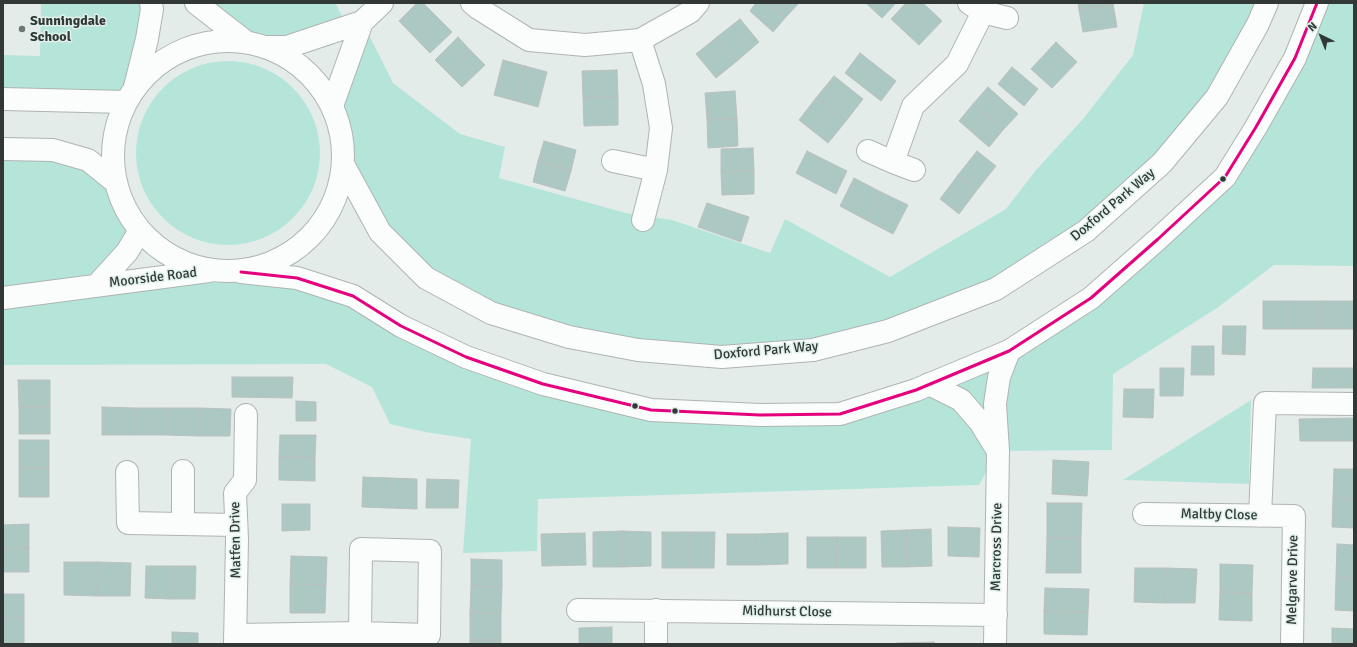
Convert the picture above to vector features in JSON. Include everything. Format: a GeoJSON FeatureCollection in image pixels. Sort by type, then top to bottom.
{"type":"FeatureCollection","features":[{"type":"Feature","properties":{"kind":"street"},"geometry":{"type":"LineString","coordinates":[[3,99],[130,94],[147,39],[152,9],[150,3]]}},
{"type":"Feature","properties":{"kind":"street"},"geometry":{"type":"LineString","coordinates":[[196,3],[246,42]]}},
{"type":"Feature","properties":{"kind":"street"},"geometry":{"type":"LineString","coordinates":[[268,47],[286,47],[362,22],[382,3]]}},
{"type":"Feature","properties":{"kind":"street"},"geometry":{"type":"LineString","coordinates":[[472,3],[529,40],[586,45],[640,40],[690,12],[698,3]]}},
{"type":"Feature","properties":{"kind":"street","name":"Doxford Park Way"},"geometry":{"type":"LineString","coordinates":[[343,164],[380,232],[426,278],[491,313],[569,337],[638,350],[722,357],[813,350],[888,330],[996,289],[1086,231],[1162,163],[1217,97],[1258,24],[1267,3]]}},
{"type":"Feature","properties":{"kind":"street","name":"Doxford Park Way"},"geometry":{"type":"LineString","coordinates":[[241,272],[289,254],[320,226],[336,197],[343,164],[341,133],[332,106],[315,80],[295,62],[268,47],[246,42],[206,42],[161,61],[130,94],[113,136],[114,181],[121,203],[139,232],[168,256],[209,271],[241,272],[297,278],[352,296],[401,326],[466,357],[544,384],[651,410],[760,415],[840,414],[916,390],[1009,351],[1092,298],[1158,240],[1225,177],[1256,127],[1295,58],[1317,3]]}},
{"type":"Feature","properties":{"kind":"street"},"geometry":{"type":"LineString","coordinates":[[893,162],[913,106],[957,64],[976,7],[1007,18]]}},
{"type":"Feature","properties":{"kind":"street"},"geometry":{"type":"LineString","coordinates":[[332,106],[362,22]]}},
{"type":"Feature","properties":{"kind":"street"},"geometry":{"type":"LineString","coordinates":[[640,40],[654,84],[661,128],[656,170],[643,220]]}},
{"type":"Feature","properties":{"kind":"street"},"geometry":{"type":"LineString","coordinates":[[3,149],[53,150],[88,160],[114,181]]}},
{"type":"Feature","properties":{"kind":"street"},"geometry":{"type":"LineString","coordinates":[[868,151],[914,170]]}},
{"type":"Feature","properties":{"kind":"street"},"geometry":{"type":"LineString","coordinates":[[613,161],[656,170]]}},
{"type":"Feature","properties":{"kind":"street","name":"Moorside Road"},"geometry":{"type":"LineString","coordinates":[[97,285],[128,252],[139,232]]}},
{"type":"Feature","properties":{"kind":"street","name":"Moorside Road"},"geometry":{"type":"LineString","coordinates":[[3,298],[209,271]]}},
{"type":"Feature","properties":{"kind":"street","name":"Marcross Drive"},"geometry":{"type":"LineString","coordinates":[[995,644],[998,451],[995,404],[999,377],[1009,351]]}},
{"type":"Feature","properties":{"kind":"street"},"geometry":{"type":"LineString","coordinates":[[929,384],[961,400],[980,422],[998,451]]}},
{"type":"Feature","properties":{"kind":"street"},"geometry":{"type":"LineString","coordinates":[[1260,516],[1265,403],[1354,404]]}},
{"type":"Feature","properties":{"kind":"street","name":"Matfen Drive"},"geometry":{"type":"LineString","coordinates":[[235,639],[235,493],[244,480],[246,415]]}},
{"type":"Feature","properties":{"kind":"street"},"geometry":{"type":"LineString","coordinates":[[183,524],[184,470]]}},
{"type":"Feature","properties":{"kind":"street"},"geometry":{"type":"LineString","coordinates":[[127,472],[128,523],[236,525]]}},
{"type":"Feature","properties":{"kind":"street","name":"Maltby Close"},"geometry":{"type":"LineString","coordinates":[[1144,514],[1294,516]]}},
{"type":"Feature","properties":{"kind":"street","name":"Melgarve Drive"},"geometry":{"type":"LineString","coordinates":[[1292,644],[1294,516]]}},
{"type":"Feature","properties":{"kind":"street"},"geometry":{"type":"LineString","coordinates":[[235,639],[360,633],[429,635],[430,551],[361,549],[360,633]]}},
{"type":"Feature","properties":{"kind":"street","name":"Midhurst Close"},"geometry":{"type":"LineString","coordinates":[[578,610],[996,615]]}},
{"type":"Feature","properties":{"kind":"street"},"geometry":{"type":"LineString","coordinates":[[656,610],[656,644]]}},
{"type":"Feature","properties":{"kind":"green space"},"geometry":{"type":"Polygon","coordinates":[[[41,3],[151,3],[125,102],[3,100],[3,55],[40,56],[41,3]]]}},
{"type":"Feature","properties":{"kind":"green space"},"geometry":{"type":"Polygon","coordinates":[[[196,3],[334,3],[337,6],[347,27],[268,47],[246,42],[196,3]]]}},
{"type":"Feature","properties":{"kind":"green space"},"geometry":{"type":"Polygon","coordinates":[[[1144,3],[1267,3],[1162,163],[996,289],[888,331],[722,357],[569,337],[426,278],[343,164],[341,133],[332,106],[356,41],[369,35],[393,83],[460,134],[505,147],[499,178],[626,213],[672,220],[770,253],[785,219],[890,277],[1006,209],[1036,170],[1083,119],[1133,55],[1144,3]]]}},
{"type":"Feature","properties":{"kind":"green space"},"geometry":{"type":"Polygon","coordinates":[[[1317,3],[1354,3],[1354,266],[1274,265],[1217,308],[1113,374],[1112,450],[998,451],[979,485],[538,499],[537,551],[463,553],[471,439],[425,432],[390,424],[372,387],[326,364],[3,365],[3,149],[53,150],[114,181],[121,203],[139,232],[98,285],[209,271],[241,272],[297,278],[401,326],[651,410],[840,414],[1009,351],[1225,177],[1317,3]]]}},
{"type":"Feature","properties":{"kind":"green space"},"geometry":{"type":"Polygon","coordinates":[[[228,61],[246,63],[263,68],[279,77],[293,88],[304,102],[313,118],[318,135],[320,153],[318,171],[313,188],[304,204],[293,218],[279,229],[263,238],[246,243],[228,245],[210,243],[193,238],[177,229],[163,218],[152,204],[143,188],[138,171],[136,153],[138,135],[143,118],[152,102],[163,88],[177,77],[193,68],[210,63],[228,61]]]}},
{"type":"Feature","properties":{"kind":"green space"},"geometry":{"type":"Polygon","coordinates":[[[1251,400],[1249,484],[1123,480],[1251,400]]]}},
{"type":"Feature","properties":{"kind":"building"},"geometry":{"type":"Polygon","coordinates":[[[417,3],[423,3],[452,32],[430,53],[399,21],[417,3]]]}},
{"type":"Feature","properties":{"kind":"building"},"geometry":{"type":"Polygon","coordinates":[[[756,3],[768,3],[785,18],[773,32],[750,11],[756,3]]]}},
{"type":"Feature","properties":{"kind":"building"},"geometry":{"type":"Polygon","coordinates":[[[768,3],[796,3],[798,4],[785,18],[768,3]]]}},
{"type":"Feature","properties":{"kind":"building"},"geometry":{"type":"Polygon","coordinates":[[[896,3],[882,18],[867,4],[896,3]]]}},
{"type":"Feature","properties":{"kind":"building"},"geometry":{"type":"Polygon","coordinates":[[[906,3],[923,3],[942,21],[919,45],[891,19],[906,3]]]}},
{"type":"Feature","properties":{"kind":"building"},"geometry":{"type":"Polygon","coordinates":[[[1078,3],[1112,3],[1113,4],[1079,10],[1078,3]]]}},
{"type":"Feature","properties":{"kind":"building"},"geometry":{"type":"Polygon","coordinates":[[[1113,4],[1117,27],[1083,32],[1079,10],[1113,4]]]}},
{"type":"Feature","properties":{"kind":"building"},"geometry":{"type":"Polygon","coordinates":[[[740,19],[759,42],[737,61],[717,37],[740,19]]]}},
{"type":"Feature","properties":{"kind":"building"},"geometry":{"type":"Polygon","coordinates":[[[458,37],[471,51],[448,73],[435,60],[458,37]]]}},
{"type":"Feature","properties":{"kind":"building"},"geometry":{"type":"Polygon","coordinates":[[[717,37],[737,61],[716,78],[696,54],[717,37]]]}},
{"type":"Feature","properties":{"kind":"building"},"geometry":{"type":"Polygon","coordinates":[[[1056,42],[1077,62],[1052,88],[1031,69],[1056,42]]]}},
{"type":"Feature","properties":{"kind":"building"},"geometry":{"type":"Polygon","coordinates":[[[471,51],[485,65],[462,87],[448,73],[471,51]]]}},
{"type":"Feature","properties":{"kind":"building"},"geometry":{"type":"Polygon","coordinates":[[[860,53],[896,81],[881,101],[845,73],[860,53]]]}},
{"type":"Feature","properties":{"kind":"building"},"geometry":{"type":"Polygon","coordinates":[[[503,60],[525,66],[516,101],[494,95],[503,60]]]}},
{"type":"Feature","properties":{"kind":"building"},"geometry":{"type":"Polygon","coordinates":[[[525,66],[547,72],[538,107],[516,101],[525,66]]]}},
{"type":"Feature","properties":{"kind":"building"},"geometry":{"type":"Polygon","coordinates":[[[1012,67],[1038,89],[1024,106],[998,84],[1012,67]]]}},
{"type":"Feature","properties":{"kind":"building"},"geometry":{"type":"Polygon","coordinates":[[[617,70],[618,97],[583,98],[582,71],[617,70]]]}},
{"type":"Feature","properties":{"kind":"building"},"geometry":{"type":"Polygon","coordinates":[[[834,76],[863,99],[846,121],[816,98],[834,76]]]}},
{"type":"Feature","properties":{"kind":"building"},"geometry":{"type":"Polygon","coordinates":[[[988,87],[1018,114],[1003,130],[973,104],[988,87]]]}},
{"type":"Feature","properties":{"kind":"building"},"geometry":{"type":"Polygon","coordinates":[[[735,91],[737,119],[707,120],[705,93],[735,91]]]}},
{"type":"Feature","properties":{"kind":"building"},"geometry":{"type":"Polygon","coordinates":[[[618,97],[618,125],[584,126],[583,98],[618,97]]]}},
{"type":"Feature","properties":{"kind":"building"},"geometry":{"type":"Polygon","coordinates":[[[816,98],[846,121],[828,143],[799,120],[816,98]]]}},
{"type":"Feature","properties":{"kind":"building"},"geometry":{"type":"Polygon","coordinates":[[[973,104],[1003,130],[989,147],[959,121],[973,104]]]}},
{"type":"Feature","properties":{"kind":"building"},"geometry":{"type":"Polygon","coordinates":[[[737,119],[738,146],[708,148],[707,120],[737,119]]]}},
{"type":"Feature","properties":{"kind":"building"},"geometry":{"type":"Polygon","coordinates":[[[544,141],[576,150],[571,171],[538,161],[544,141]]]}},
{"type":"Feature","properties":{"kind":"building"},"geometry":{"type":"Polygon","coordinates":[[[753,148],[754,171],[721,172],[721,149],[753,148]]]}},
{"type":"Feature","properties":{"kind":"building"},"geometry":{"type":"Polygon","coordinates":[[[807,151],[847,171],[836,194],[796,173],[807,151]]]}},
{"type":"Feature","properties":{"kind":"building"},"geometry":{"type":"Polygon","coordinates":[[[977,151],[996,166],[977,190],[958,175],[977,151]]]}},
{"type":"Feature","properties":{"kind":"building"},"geometry":{"type":"Polygon","coordinates":[[[538,161],[571,171],[565,191],[533,182],[538,161]]]}},
{"type":"Feature","properties":{"kind":"building"},"geometry":{"type":"Polygon","coordinates":[[[754,171],[754,194],[722,195],[721,172],[754,171]]]}},
{"type":"Feature","properties":{"kind":"building"},"geometry":{"type":"Polygon","coordinates":[[[958,175],[977,190],[959,214],[940,199],[958,175]]]}},
{"type":"Feature","properties":{"kind":"building"},"geometry":{"type":"Polygon","coordinates":[[[854,178],[881,192],[866,220],[840,206],[854,178]]]}},
{"type":"Feature","properties":{"kind":"building"},"geometry":{"type":"Polygon","coordinates":[[[881,192],[908,205],[893,234],[866,220],[881,192]]]}},
{"type":"Feature","properties":{"kind":"building"},"geometry":{"type":"Polygon","coordinates":[[[707,203],[749,217],[741,242],[698,227],[707,203]]]}},
{"type":"Feature","properties":{"kind":"building"},"geometry":{"type":"Polygon","coordinates":[[[1263,301],[1288,301],[1288,329],[1263,329],[1263,301]]]}},
{"type":"Feature","properties":{"kind":"building"},"geometry":{"type":"Polygon","coordinates":[[[1288,301],[1321,301],[1321,329],[1288,329],[1288,301]]]}},
{"type":"Feature","properties":{"kind":"building"},"geometry":{"type":"Polygon","coordinates":[[[1321,301],[1354,301],[1354,329],[1321,329],[1321,301]]]}},
{"type":"Feature","properties":{"kind":"building"},"geometry":{"type":"Polygon","coordinates":[[[1223,326],[1246,326],[1245,355],[1222,354],[1223,326]]]}},
{"type":"Feature","properties":{"kind":"building"},"geometry":{"type":"Polygon","coordinates":[[[1192,346],[1214,346],[1214,375],[1191,375],[1192,346]]]}},
{"type":"Feature","properties":{"kind":"building"},"geometry":{"type":"Polygon","coordinates":[[[1160,368],[1184,368],[1183,396],[1160,396],[1160,368]]]}},
{"type":"Feature","properties":{"kind":"building"},"geometry":{"type":"Polygon","coordinates":[[[1313,368],[1354,368],[1354,388],[1312,388],[1313,368]]]}},
{"type":"Feature","properties":{"kind":"building"},"geometry":{"type":"Polygon","coordinates":[[[232,377],[293,377],[292,398],[232,397],[232,377]]]}},
{"type":"Feature","properties":{"kind":"building"},"geometry":{"type":"Polygon","coordinates":[[[18,380],[50,380],[50,407],[19,407],[18,380]]]}},
{"type":"Feature","properties":{"kind":"building"},"geometry":{"type":"Polygon","coordinates":[[[1124,389],[1154,389],[1153,418],[1123,417],[1124,389]]]}},
{"type":"Feature","properties":{"kind":"building"},"geometry":{"type":"Polygon","coordinates":[[[296,401],[316,402],[316,421],[296,421],[296,401]]]}},
{"type":"Feature","properties":{"kind":"building"},"geometry":{"type":"Polygon","coordinates":[[[19,407],[50,407],[50,434],[19,434],[19,407]]]}},
{"type":"Feature","properties":{"kind":"building"},"geometry":{"type":"Polygon","coordinates":[[[102,407],[134,408],[134,435],[102,435],[102,407]]]}},
{"type":"Feature","properties":{"kind":"building"},"geometry":{"type":"Polygon","coordinates":[[[134,408],[166,408],[166,435],[134,435],[134,408]]]}},
{"type":"Feature","properties":{"kind":"building"},"geometry":{"type":"Polygon","coordinates":[[[166,408],[198,408],[198,436],[166,435],[166,408]]]}},
{"type":"Feature","properties":{"kind":"building"},"geometry":{"type":"Polygon","coordinates":[[[198,408],[231,409],[230,436],[198,436],[198,408]]]}},
{"type":"Feature","properties":{"kind":"building"},"geometry":{"type":"Polygon","coordinates":[[[1354,418],[1354,441],[1300,441],[1299,419],[1354,418]]]}},
{"type":"Feature","properties":{"kind":"building"},"geometry":{"type":"Polygon","coordinates":[[[280,435],[316,435],[315,458],[279,457],[280,435]]]}},
{"type":"Feature","properties":{"kind":"building"},"geometry":{"type":"Polygon","coordinates":[[[19,440],[49,440],[49,468],[19,468],[19,440]]]}},
{"type":"Feature","properties":{"kind":"building"},"geometry":{"type":"Polygon","coordinates":[[[279,457],[315,458],[315,481],[279,480],[279,457]]]}},
{"type":"Feature","properties":{"kind":"building"},"geometry":{"type":"Polygon","coordinates":[[[1053,460],[1089,462],[1087,496],[1052,494],[1053,460]]]}},
{"type":"Feature","properties":{"kind":"building"},"geometry":{"type":"Polygon","coordinates":[[[19,468],[49,468],[49,497],[19,497],[19,468]]]}},
{"type":"Feature","properties":{"kind":"building"},"geometry":{"type":"Polygon","coordinates":[[[1334,469],[1354,469],[1354,499],[1333,498],[1334,469]]]}},
{"type":"Feature","properties":{"kind":"building"},"geometry":{"type":"Polygon","coordinates":[[[363,477],[390,478],[389,508],[362,507],[363,477]]]}},
{"type":"Feature","properties":{"kind":"building"},"geometry":{"type":"Polygon","coordinates":[[[390,478],[417,479],[417,509],[389,508],[390,478]]]}},
{"type":"Feature","properties":{"kind":"building"},"geometry":{"type":"Polygon","coordinates":[[[427,479],[459,480],[458,508],[426,508],[427,479]]]}},
{"type":"Feature","properties":{"kind":"building"},"geometry":{"type":"Polygon","coordinates":[[[1333,498],[1354,499],[1354,528],[1332,527],[1333,498]]]}},
{"type":"Feature","properties":{"kind":"building"},"geometry":{"type":"Polygon","coordinates":[[[1047,503],[1082,503],[1081,538],[1047,538],[1047,503]]]}},
{"type":"Feature","properties":{"kind":"building"},"geometry":{"type":"Polygon","coordinates":[[[282,504],[310,504],[310,530],[282,531],[282,504]]]}},
{"type":"Feature","properties":{"kind":"building"},"geometry":{"type":"Polygon","coordinates":[[[29,524],[29,548],[3,549],[3,525],[29,524]]]}},
{"type":"Feature","properties":{"kind":"building"},"geometry":{"type":"Polygon","coordinates":[[[948,527],[980,528],[979,557],[948,556],[948,527]]]}},
{"type":"Feature","properties":{"kind":"building"},"geometry":{"type":"Polygon","coordinates":[[[931,529],[932,566],[907,567],[906,530],[931,529]]]}},
{"type":"Feature","properties":{"kind":"building"},"geometry":{"type":"Polygon","coordinates":[[[906,530],[907,567],[882,567],[881,531],[906,530]]]}},
{"type":"Feature","properties":{"kind":"building"},"geometry":{"type":"Polygon","coordinates":[[[622,531],[651,532],[651,566],[622,567],[622,531]]]}},
{"type":"Feature","properties":{"kind":"building"},"geometry":{"type":"Polygon","coordinates":[[[622,531],[622,567],[593,567],[593,532],[622,531]]]}},
{"type":"Feature","properties":{"kind":"building"},"geometry":{"type":"Polygon","coordinates":[[[662,532],[688,532],[688,568],[662,568],[662,532]]]}},
{"type":"Feature","properties":{"kind":"building"},"geometry":{"type":"Polygon","coordinates":[[[688,532],[715,532],[714,568],[688,568],[688,532]]]}},
{"type":"Feature","properties":{"kind":"building"},"geometry":{"type":"Polygon","coordinates":[[[585,533],[586,565],[542,566],[541,534],[585,533]]]}},
{"type":"Feature","properties":{"kind":"building"},"geometry":{"type":"Polygon","coordinates":[[[788,533],[788,564],[758,565],[757,534],[788,533]]]}},
{"type":"Feature","properties":{"kind":"building"},"geometry":{"type":"Polygon","coordinates":[[[727,534],[757,534],[758,565],[727,565],[727,534]]]}},
{"type":"Feature","properties":{"kind":"building"},"geometry":{"type":"Polygon","coordinates":[[[807,537],[837,537],[836,568],[807,568],[807,537]]]}},
{"type":"Feature","properties":{"kind":"building"},"geometry":{"type":"Polygon","coordinates":[[[837,537],[866,537],[866,568],[836,568],[837,537]]]}},
{"type":"Feature","properties":{"kind":"building"},"geometry":{"type":"Polygon","coordinates":[[[1047,538],[1081,538],[1081,573],[1046,573],[1047,538]]]}},
{"type":"Feature","properties":{"kind":"building"},"geometry":{"type":"Polygon","coordinates":[[[1337,544],[1354,545],[1354,578],[1336,578],[1337,544]]]}},
{"type":"Feature","properties":{"kind":"building"},"geometry":{"type":"Polygon","coordinates":[[[29,548],[29,572],[3,572],[3,549],[29,548]]]}},
{"type":"Feature","properties":{"kind":"building"},"geometry":{"type":"Polygon","coordinates":[[[291,556],[327,557],[326,585],[290,584],[291,556]]]}},
{"type":"Feature","properties":{"kind":"building"},"geometry":{"type":"Polygon","coordinates":[[[471,559],[502,560],[502,587],[471,586],[471,559]]]}},
{"type":"Feature","properties":{"kind":"building"},"geometry":{"type":"Polygon","coordinates":[[[64,562],[98,562],[97,596],[64,595],[64,562]]]}},
{"type":"Feature","properties":{"kind":"building"},"geometry":{"type":"Polygon","coordinates":[[[98,562],[131,563],[130,596],[97,596],[98,562]]]}},
{"type":"Feature","properties":{"kind":"building"},"geometry":{"type":"Polygon","coordinates":[[[1220,564],[1253,565],[1252,593],[1220,592],[1220,564]]]}},
{"type":"Feature","properties":{"kind":"building"},"geometry":{"type":"Polygon","coordinates":[[[146,566],[170,566],[170,599],[145,598],[146,566]]]}},
{"type":"Feature","properties":{"kind":"building"},"geometry":{"type":"Polygon","coordinates":[[[170,566],[196,566],[195,599],[170,599],[170,566]]]}},
{"type":"Feature","properties":{"kind":"building"},"geometry":{"type":"Polygon","coordinates":[[[1135,568],[1166,568],[1165,603],[1134,602],[1135,568]]]}},
{"type":"Feature","properties":{"kind":"building"},"geometry":{"type":"Polygon","coordinates":[[[1166,568],[1197,569],[1195,603],[1165,603],[1166,568]]]}},
{"type":"Feature","properties":{"kind":"building"},"geometry":{"type":"Polygon","coordinates":[[[1336,578],[1354,578],[1354,611],[1335,610],[1336,578]]]}},
{"type":"Feature","properties":{"kind":"building"},"geometry":{"type":"Polygon","coordinates":[[[290,584],[326,585],[325,613],[290,613],[290,584]]]}},
{"type":"Feature","properties":{"kind":"building"},"geometry":{"type":"Polygon","coordinates":[[[471,586],[502,587],[501,613],[470,613],[471,586]]]}},
{"type":"Feature","properties":{"kind":"building"},"geometry":{"type":"Polygon","coordinates":[[[1045,588],[1089,589],[1088,612],[1044,611],[1045,588]]]}},
{"type":"Feature","properties":{"kind":"building"},"geometry":{"type":"Polygon","coordinates":[[[1220,592],[1252,593],[1252,621],[1219,620],[1220,592]]]}},
{"type":"Feature","properties":{"kind":"building"},"geometry":{"type":"Polygon","coordinates":[[[3,594],[24,594],[24,618],[3,618],[3,594]]]}},
{"type":"Feature","properties":{"kind":"building"},"geometry":{"type":"Polygon","coordinates":[[[1044,611],[1088,612],[1087,635],[1044,634],[1044,611]]]}},
{"type":"Feature","properties":{"kind":"building"},"geometry":{"type":"Polygon","coordinates":[[[470,613],[501,613],[501,640],[470,640],[470,613]]]}},
{"type":"Feature","properties":{"kind":"building"},"geometry":{"type":"Polygon","coordinates":[[[3,618],[24,618],[24,643],[3,643],[3,618]]]}},
{"type":"Feature","properties":{"kind":"building"},"geometry":{"type":"Polygon","coordinates":[[[612,627],[612,644],[579,644],[579,628],[612,627]]]}},
{"type":"Feature","properties":{"kind":"building"},"geometry":{"type":"Polygon","coordinates":[[[1332,628],[1354,629],[1354,644],[1332,644],[1332,628]]]}},
{"type":"Feature","properties":{"kind":"building"},"geometry":{"type":"Polygon","coordinates":[[[172,632],[198,633],[198,644],[172,644],[172,632]]]}},
{"type":"Feature","properties":{"kind":"building"},"geometry":{"type":"Polygon","coordinates":[[[470,640],[501,640],[501,644],[470,644],[470,640]]]}},
{"type":"Feature","properties":{"kind":"building"},"geometry":{"type":"Polygon","coordinates":[[[934,642],[935,644],[896,644],[896,643],[934,642]]]}},
{"type":"Feature","properties":{"kind":"transit line"},"geometry":{"type":"LineString","coordinates":[[241,272],[297,278],[353,296],[401,326],[466,357],[543,384],[651,410],[760,415],[840,414],[916,390],[1009,351],[1091,298],[1225,177],[1256,127],[1295,58],[1317,3]]}},
{"type":"Feature","properties":{"kind":"place","name":"Sunningdale School"},"geometry":{"type":"Point","coordinates":[22,29]}}]}
